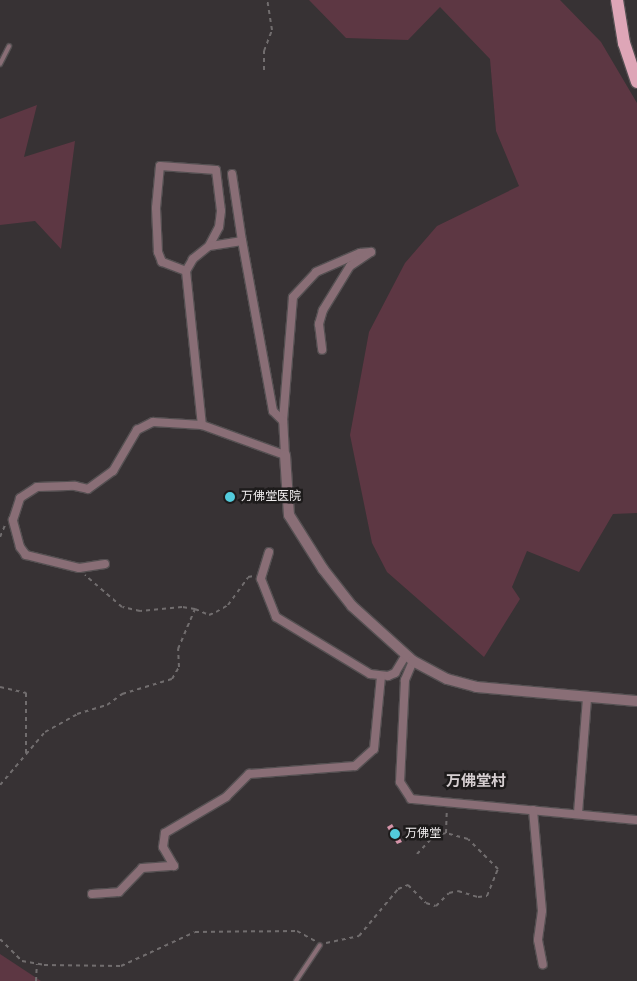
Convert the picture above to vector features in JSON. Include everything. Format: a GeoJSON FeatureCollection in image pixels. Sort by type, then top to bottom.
{"type":"FeatureCollection","features":[{"type":"Feature","properties":{"kind":"main road"},"geometry":{"type":"LineString","coordinates":[[617,0],[624,43],[637,82]]}},
{"type":"Feature","properties":{"kind":"street"},"geometry":{"type":"LineString","coordinates":[[186,271],[162,262],[158,252],[156,208],[160,166],[216,170],[220,219],[208,246],[193,259],[186,271],[202,425]]}},
{"type":"Feature","properties":{"kind":"street"},"geometry":{"type":"LineString","coordinates":[[232,174],[242,241],[273,411],[283,421]]}},
{"type":"Feature","properties":{"kind":"street"},"geometry":{"type":"LineString","coordinates":[[208,246],[242,241]]}},
{"type":"Feature","properties":{"kind":"street"},"geometry":{"type":"LineString","coordinates":[[322,350],[319,324],[324,310],[350,266],[372,252],[360,253],[316,272],[293,297],[283,421],[289,514],[337,589],[410,658],[447,679],[476,687],[637,701]]}},
{"type":"Feature","properties":{"kind":"street"},"geometry":{"type":"LineString","coordinates":[[105,564],[79,568],[26,555],[20,547],[13,520],[20,498],[37,487],[75,486],[88,489],[112,471],[138,430],[153,422],[202,425],[285,455]]}},
{"type":"Feature","properties":{"kind":"street"},"geometry":{"type":"LineString","coordinates":[[269,552],[260,579],[276,617],[361,670],[381,676],[395,673],[410,658]]}},
{"type":"Feature","properties":{"kind":"street"},"geometry":{"type":"LineString","coordinates":[[410,658],[405,680],[400,782],[411,799],[448,804],[578,813],[637,820]]}},
{"type":"Feature","properties":{"kind":"street"},"geometry":{"type":"LineString","coordinates":[[92,894],[119,892],[142,868],[174,866],[163,847],[165,833],[226,797],[249,774],[286,770],[324,770],[355,766],[374,749],[381,676]]}},
{"type":"Feature","properties":{"kind":"street"},"geometry":{"type":"LineString","coordinates":[[578,813],[587,698]]}},
{"type":"Feature","properties":{"kind":"street"},"geometry":{"type":"LineString","coordinates":[[533,810],[542,911],[538,940],[543,965]]}},
{"type":"Feature","properties":{"kind":"lane"},"geometry":{"type":"LineString","coordinates":[[0,64],[9,46]]}},
{"type":"Feature","properties":{"kind":"lane"},"geometry":{"type":"LineString","coordinates":[[296,981],[320,945]]}},
{"type":"Feature","properties":{"kind":"path"},"geometry":{"type":"LineString","coordinates":[[264,70],[264,51],[272,30],[267,0]]}},
{"type":"Feature","properties":{"kind":"path"},"geometry":{"type":"LineString","coordinates":[[0,536],[5,523],[13,520]]}},
{"type":"Feature","properties":{"kind":"path"},"geometry":{"type":"LineString","coordinates":[[79,568],[122,607],[140,611],[182,607],[209,614],[228,604],[248,577],[260,579]]}},
{"type":"Feature","properties":{"kind":"path"},"geometry":{"type":"LineString","coordinates":[[0,785],[45,732],[77,714],[107,705],[122,694],[172,679],[179,667],[178,649],[195,609]]}},
{"type":"Feature","properties":{"kind":"path"},"geometry":{"type":"LineString","coordinates":[[0,687],[26,692],[26,754]]}},
{"type":"Feature","properties":{"kind":"path"},"geometry":{"type":"LineString","coordinates":[[446,833],[448,804]]}},
{"type":"Feature","properties":{"kind":"path"},"geometry":{"type":"LineString","coordinates":[[0,939],[22,961],[37,964],[121,966],[195,932],[297,931],[320,945],[359,936],[398,889],[408,885],[426,903],[436,906],[449,893],[458,891],[478,897],[487,896],[498,869],[468,839],[446,833],[434,836],[417,854]]}},
{"type":"Feature","properties":{"kind":"path"},"geometry":{"type":"LineString","coordinates":[[36,981],[37,964]]}},
{"type":"Feature","properties":{"kind":"shaded area"},"geometry":{"type":"Polygon","coordinates":[[[309,0],[560,0],[601,42],[637,103],[637,513],[613,514],[579,572],[527,551],[512,587],[520,599],[484,657],[387,572],[372,543],[350,435],[369,332],[405,263],[437,226],[519,186],[496,131],[490,59],[440,7],[408,40],[346,38],[309,0]]]}},
{"type":"Feature","properties":{"kind":"shaded area"},"geometry":{"type":"Polygon","coordinates":[[[37,105],[24,157],[75,141],[61,249],[35,221],[0,225],[0,119],[37,105]]]}},
{"type":"Feature","properties":{"kind":"shaded area"},"geometry":{"type":"Polygon","coordinates":[[[0,954],[41,981],[0,981],[0,954]]]}},
{"type":"Feature","properties":{"kind":"building","name":"万佛堂"},"geometry":{"type":"Polygon","coordinates":[[[392,824],[402,842],[397,844],[387,827],[392,824]]]}},
{"type":"Feature","properties":{"kind":"place","name":"万佛堂医院"},"geometry":{"type":"Point","coordinates":[230,497]}},
{"type":"Feature","properties":{"kind":"place","name":"万佛堂"},"geometry":{"type":"Point","coordinates":[395,834]}},
{"type":"Feature","properties":{"kind":"district","name":"万佛堂村"},"geometry":{"type":"Point","coordinates":[476,781]}}]}
